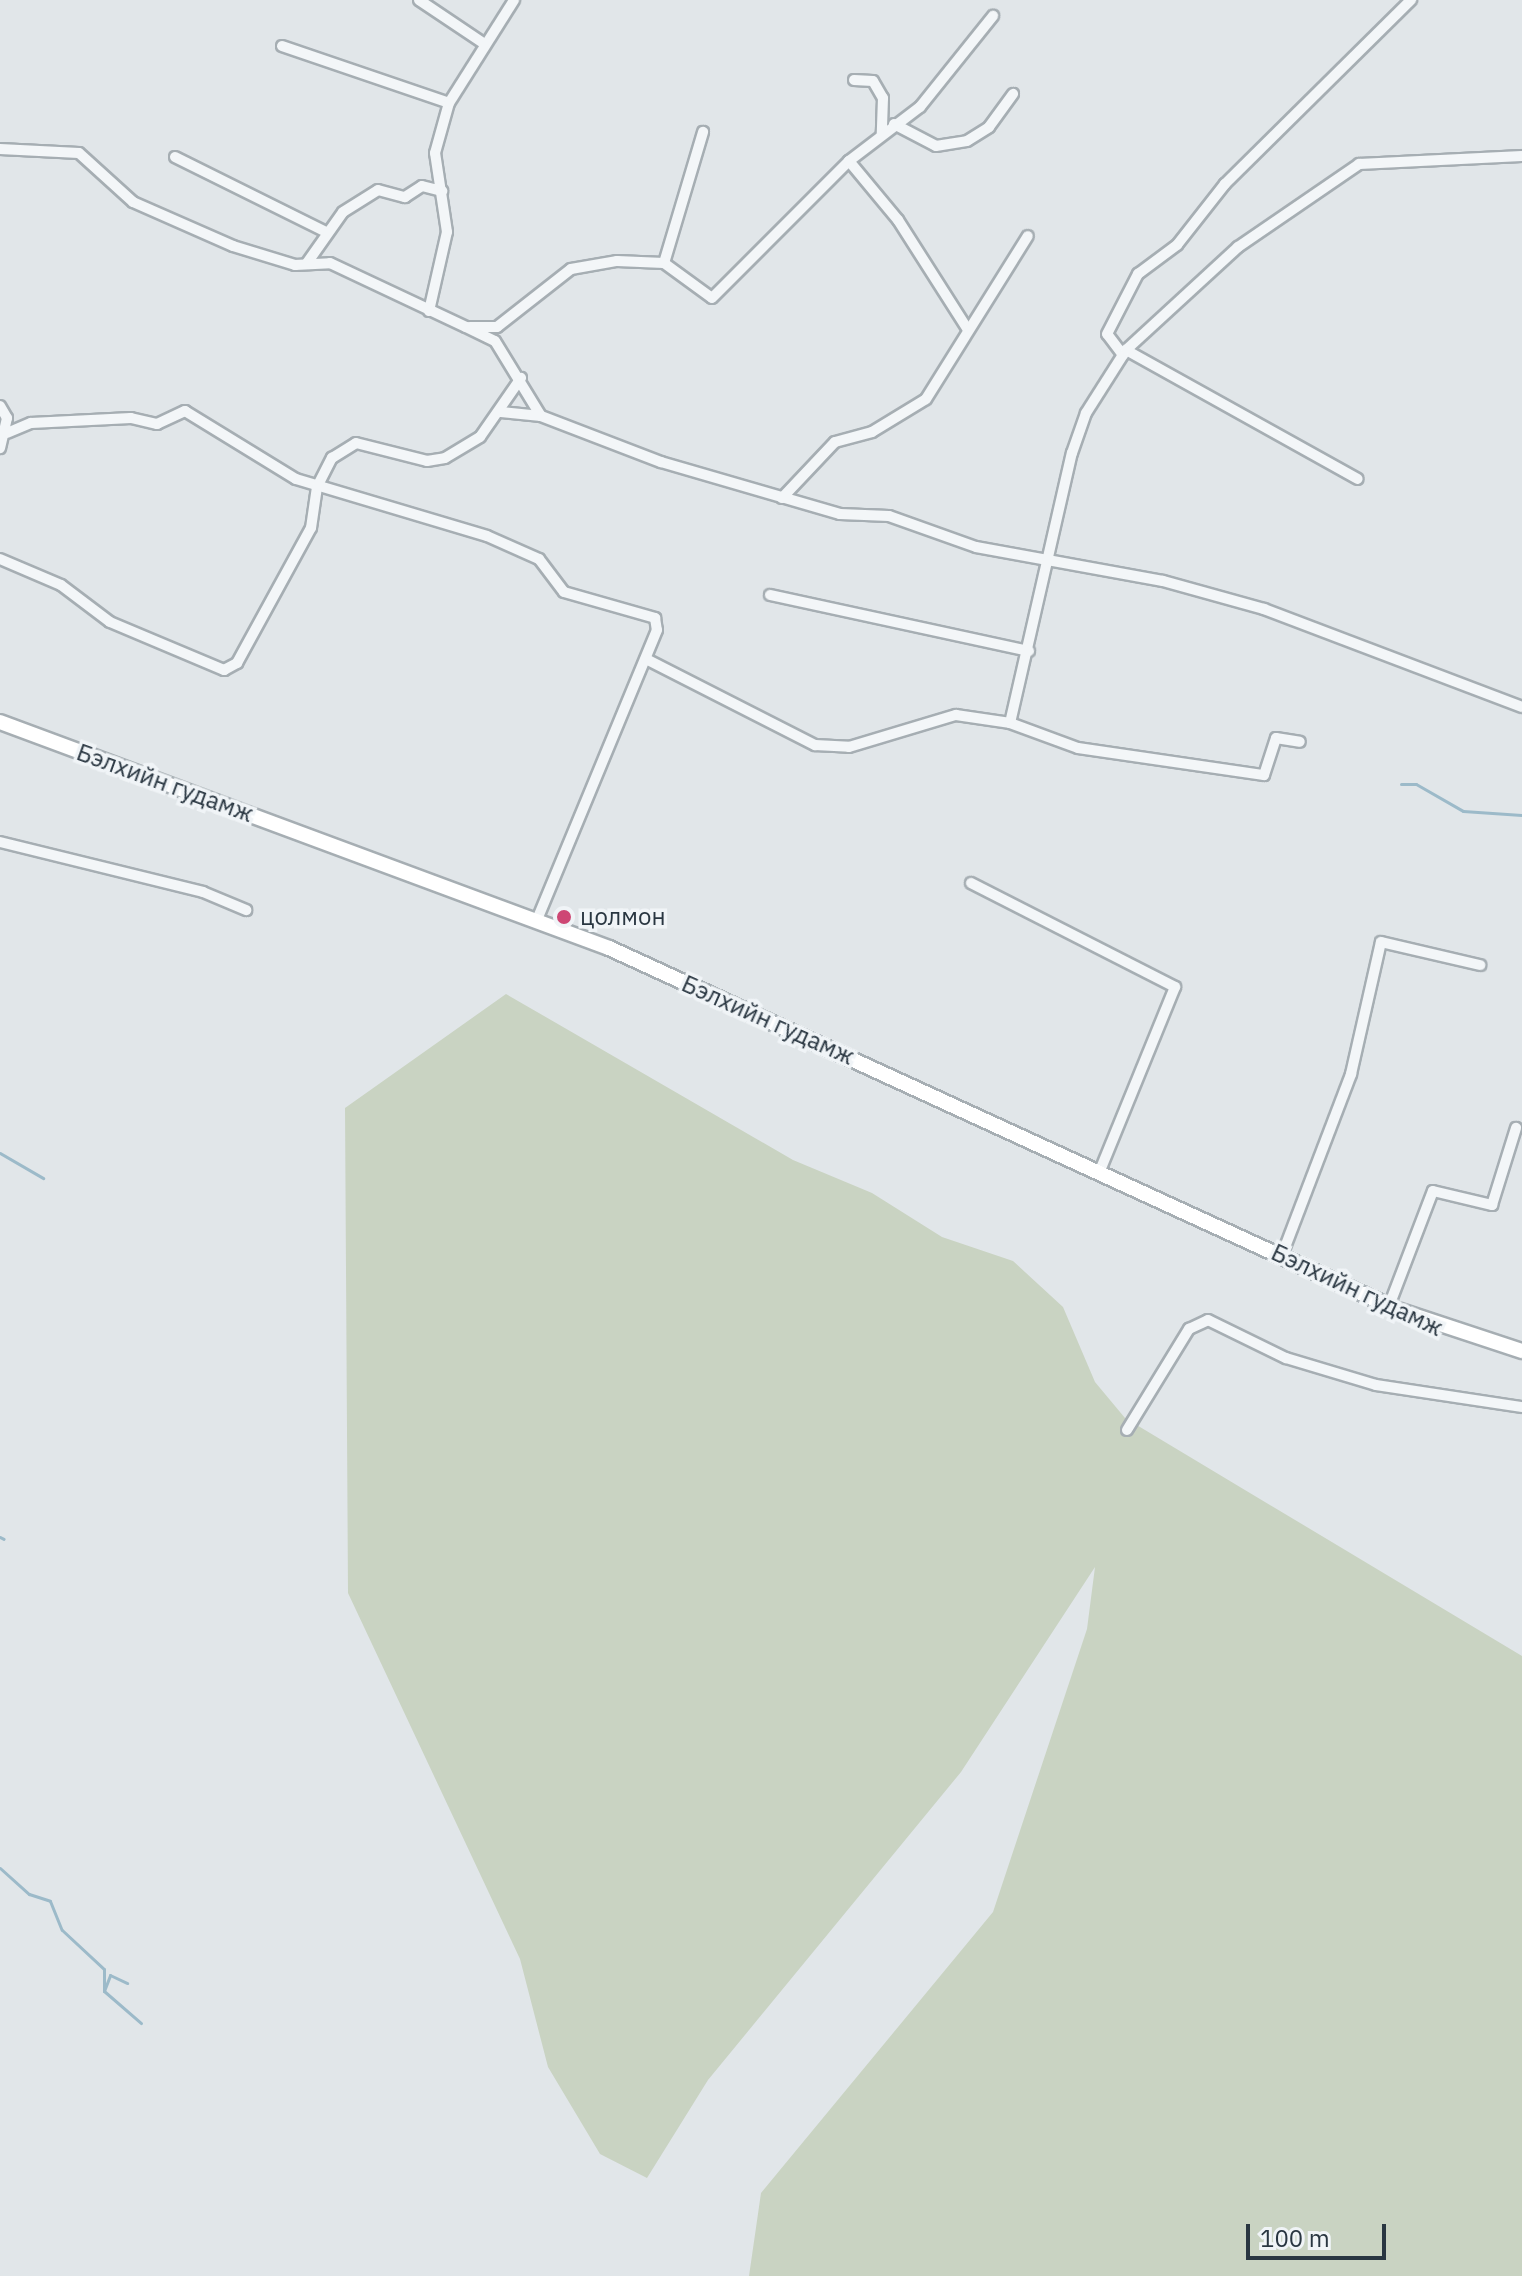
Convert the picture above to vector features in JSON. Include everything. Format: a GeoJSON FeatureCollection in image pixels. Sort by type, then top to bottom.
{"type":"FeatureCollection","features":[{"type":"Feature","properties":{"kind":"main road","name":"Бэлхийн гудамж"},"geometry":{"type":"LineString","coordinates":[[0,722],[537,920],[1389,1306],[1459,1336],[1522,1351]]}},
{"type":"Feature","properties":{"kind":"street"},"geometry":{"type":"LineString","coordinates":[[419,0],[483,43]]}},
{"type":"Feature","properties":{"kind":"street"},"geometry":{"type":"LineString","coordinates":[[429,311],[444,265],[442,191],[435,153],[449,103],[483,43],[514,0]]}},
{"type":"Feature","properties":{"kind":"street"},"geometry":{"type":"LineString","coordinates":[[1358,479],[1125,353],[1107,334],[1138,274],[1177,245],[1225,184],[1411,0]]}},
{"type":"Feature","properties":{"kind":"street"},"geometry":{"type":"LineString","coordinates":[[466,327],[497,327],[571,269],[664,263],[712,298],[849,161],[920,107],[993,16]]}},
{"type":"Feature","properties":{"kind":"street"},"geometry":{"type":"LineString","coordinates":[[282,46],[449,103]]}},
{"type":"Feature","properties":{"kind":"street"},"geometry":{"type":"LineString","coordinates":[[854,80],[873,81],[883,98],[882,134]]}},
{"type":"Feature","properties":{"kind":"street"},"geometry":{"type":"LineString","coordinates":[[894,124],[936,146],[967,141],[989,127],[1013,94]]}},
{"type":"Feature","properties":{"kind":"street"},"geometry":{"type":"LineString","coordinates":[[664,263],[703,132]]}},
{"type":"Feature","properties":{"kind":"street"},"geometry":{"type":"LineString","coordinates":[[0,149],[79,153],[133,202],[233,246],[307,263],[330,263],[495,341],[521,378],[541,416]]}},
{"type":"Feature","properties":{"kind":"street"},"geometry":{"type":"LineString","coordinates":[[1010,723],[1029,651],[1044,556],[1086,413],[1125,353],[1238,247],[1359,164],[1522,156]]}},
{"type":"Feature","properties":{"kind":"street"},"geometry":{"type":"LineString","coordinates":[[175,157],[326,232]]}},
{"type":"Feature","properties":{"kind":"street"},"geometry":{"type":"LineString","coordinates":[[849,161],[898,220],[968,330]]}},
{"type":"Feature","properties":{"kind":"street"},"geometry":{"type":"LineString","coordinates":[[307,263],[326,232],[378,190],[405,197],[422,186],[442,191]]}},
{"type":"Feature","properties":{"kind":"street"},"geometry":{"type":"LineString","coordinates":[[782,498],[835,442],[872,432],[926,399],[1028,236]]}},
{"type":"Feature","properties":{"kind":"street"},"geometry":{"type":"LineString","coordinates":[[0,559],[61,585],[110,622],[224,670],[237,663],[311,528],[317,487],[350,444],[437,461],[480,437],[501,412],[521,378]]}},
{"type":"Feature","properties":{"kind":"street"},"geometry":{"type":"LineString","coordinates":[[0,406],[7,433],[0,448]]}},
{"type":"Feature","properties":{"kind":"street"},"geometry":{"type":"LineString","coordinates":[[7,433],[31,423],[131,418],[157,424],[185,411],[266,465],[317,487],[487,536],[539,559],[564,592],[649,612],[657,630],[537,920]]}},
{"type":"Feature","properties":{"kind":"street"},"geometry":{"type":"LineString","coordinates":[[501,412],[541,416],[782,498],[840,514],[889,516],[976,547],[1044,556],[1264,609],[1522,707]]}},
{"type":"Feature","properties":{"kind":"street"},"geometry":{"type":"LineString","coordinates":[[770,595],[1029,651]]}},
{"type":"Feature","properties":{"kind":"street"},"geometry":{"type":"LineString","coordinates":[[646,659],[815,745],[849,747],[956,715],[1010,723],[1078,748],[1264,775],[1276,738],[1300,742]]}},
{"type":"Feature","properties":{"kind":"street"},"geometry":{"type":"LineString","coordinates":[[0,842],[203,892],[246,910]]}},
{"type":"Feature","properties":{"kind":"street"},"geometry":{"type":"LineString","coordinates":[[971,883],[1175,987],[1099,1173]]}},
{"type":"Feature","properties":{"kind":"street"},"geometry":{"type":"LineString","coordinates":[[1282,1255],[1351,1074],[1381,942],[1480,965]]}},
{"type":"Feature","properties":{"kind":"street"},"geometry":{"type":"LineString","coordinates":[[1389,1306],[1433,1191],[1492,1205],[1516,1128]]}},
{"type":"Feature","properties":{"kind":"street"},"geometry":{"type":"LineString","coordinates":[[1127,1430],[1189,1329],[1208,1320],[1286,1358],[1376,1385],[1522,1407]]}},
{"type":"Feature","properties":{"kind":"green space"},"geometry":{"type":"Polygon","coordinates":[[[506,994],[793,1160],[872,1193],[942,1237],[1013,1261],[1063,1307],[1095,1382],[1125,1418],[1522,1656],[1522,2276],[749,2276],[761,2193],[993,1912],[1087,1629],[1095,1567],[961,1772],[708,2080],[647,2178],[600,2154],[548,2067],[520,1959],[348,1593],[345,1108],[506,994]]]}},
{"type":"Feature","properties":{"kind":"waterway"},"geometry":{"type":"LineString","coordinates":[[1401,784],[1416,784],[1463,811],[1522,815]]}},
{"type":"Feature","properties":{"kind":"waterway"},"geometry":{"type":"LineString","coordinates":[[0,1153],[43,1178]]}},
{"type":"Feature","properties":{"kind":"waterway"},"geometry":{"type":"LineString","coordinates":[[0,1537],[4,1539]]}},
{"type":"Feature","properties":{"kind":"waterway"},"geometry":{"type":"LineString","coordinates":[[0,1868],[29,1894],[50,1901],[62,1930],[104,1969],[104,1991],[110,1975],[127,1983]]}},
{"type":"Feature","properties":{"kind":"waterway"},"geometry":{"type":"LineString","coordinates":[[104,1991],[141,2023]]}},
{"type":"Feature","properties":{"kind":"place","name":"цолмон"},"geometry":{"type":"Point","coordinates":[564,917]}}]}
